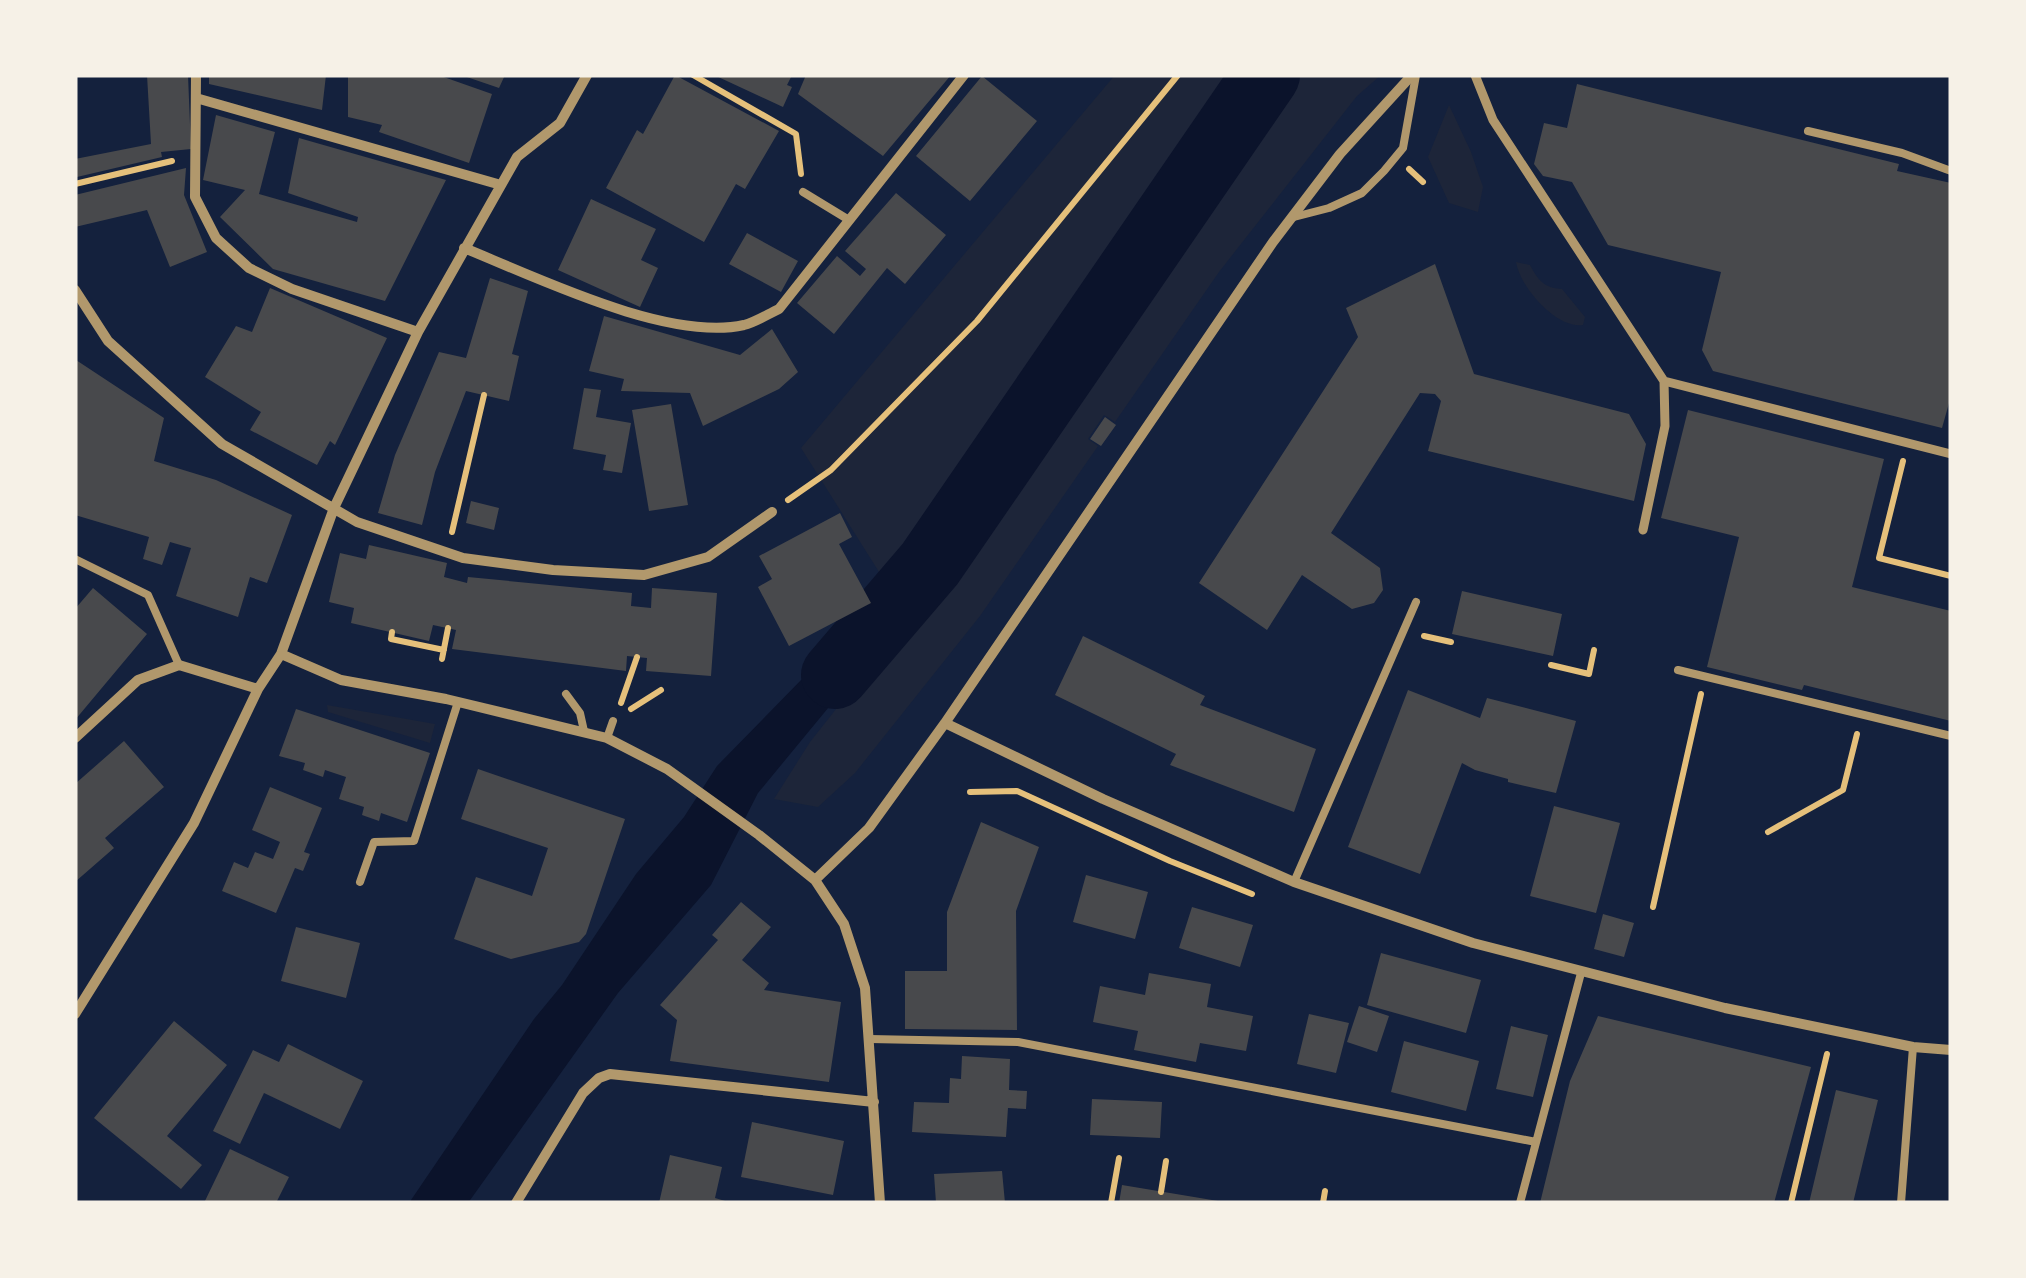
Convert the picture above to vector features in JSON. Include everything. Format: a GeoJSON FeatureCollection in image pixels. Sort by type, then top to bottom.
{"type":"FeatureCollection","features":[{"type":"Feature","properties":{"kind":"street"},"geometry":{"type":"LineString","coordinates":[[196,75],[196,198],[216,238],[249,268],[292,289],[418,332]]}},
{"type":"Feature","properties":{"kind":"street"},"geometry":{"type":"LineString","coordinates":[[75,1014],[194,823],[258,689],[281,654],[334,508],[418,332],[516,157],[560,123],[587,75]]}},
{"type":"Feature","properties":{"kind":"street"},"geometry":{"type":"LineString","coordinates":[[464,248],[641,316],[714,328],[747,325],[779,308],[964,75]]}},
{"type":"Feature","properties":{"kind":"street"},"geometry":{"type":"LineString","coordinates":[[815,880],[869,828],[946,722],[1252,274],[1340,154],[1414,75]]}},
{"type":"Feature","properties":{"kind":"street"},"geometry":{"type":"LineString","coordinates":[[1475,75],[1493,120],[1664,380],[1666,426],[1643,530]]}},
{"type":"Feature","properties":{"kind":"street"},"geometry":{"type":"LineString","coordinates":[[196,98],[500,185]]}},
{"type":"Feature","properties":{"kind":"street"},"geometry":{"type":"LineString","coordinates":[[75,290],[108,340],[222,444],[356,522],[447,552],[487,563],[644,575],[708,558],[772,512]]}},
{"type":"Feature","properties":{"kind":"street"},"geometry":{"type":"LineString","coordinates":[[1664,380],[1951,454]]}},
{"type":"Feature","properties":{"kind":"street"},"geometry":{"type":"LineString","coordinates":[[281,654],[341,680],[458,702],[607,738],[667,769],[815,880],[844,924],[865,988],[880,1203]]}},
{"type":"Feature","properties":{"kind":"street"},"geometry":{"type":"LineString","coordinates":[[75,738],[138,680],[180,664],[258,689]]}},
{"type":"Feature","properties":{"kind":"street"},"geometry":{"type":"LineString","coordinates":[[946,722],[1103,800],[1294,882],[1474,943],[1724,1008],[1951,1050]]}},
{"type":"Feature","properties":{"kind":"street"},"geometry":{"type":"LineString","coordinates":[[516,1203],[583,1093],[610,1074],[874,1102]]}},
{"type":"Feature","properties":{"kind":"lane"},"geometry":{"type":"LineString","coordinates":[[1294,217],[1329,208],[1362,193],[1384,172],[1403,148],[1414,75]]}},
{"type":"Feature","properties":{"kind":"lane"},"geometry":{"type":"LineString","coordinates":[[1808,131],[1902,153],[1951,170]]}},
{"type":"Feature","properties":{"kind":"lane"},"geometry":{"type":"LineString","coordinates":[[802,192],[849,220]]}},
{"type":"Feature","properties":{"kind":"lane"},"geometry":{"type":"LineString","coordinates":[[75,559],[148,595],[180,664]]}},
{"type":"Feature","properties":{"kind":"lane"},"geometry":{"type":"LineString","coordinates":[[1294,882],[1416,602]]}},
{"type":"Feature","properties":{"kind":"lane"},"geometry":{"type":"LineString","coordinates":[[1678,670],[1951,736]]}},
{"type":"Feature","properties":{"kind":"lane"},"geometry":{"type":"LineString","coordinates":[[566,694],[580,713],[584,731]]}},
{"type":"Feature","properties":{"kind":"lane"},"geometry":{"type":"LineString","coordinates":[[360,882],[374,842],[414,841],[458,702]]}},
{"type":"Feature","properties":{"kind":"lane"},"geometry":{"type":"LineString","coordinates":[[607,738],[613,721]]}},
{"type":"Feature","properties":{"kind":"lane"},"geometry":{"type":"LineString","coordinates":[[1520,1203],[1581,972]]}},
{"type":"Feature","properties":{"kind":"lane"},"geometry":{"type":"LineString","coordinates":[[870,1039],[1018,1042],[1536,1142]]}},
{"type":"Feature","properties":{"kind":"lane"},"geometry":{"type":"LineString","coordinates":[[1901,1203],[1914,1046]]}},
{"type":"Feature","properties":{"kind":"path"},"geometry":{"type":"LineString","coordinates":[[693,75],[796,134],[802,192]]}},
{"type":"Feature","properties":{"kind":"path"},"geometry":{"type":"LineString","coordinates":[[772,512],[831,470],[978,321],[1178,75]]}},
{"type":"Feature","properties":{"kind":"path"},"geometry":{"type":"LineString","coordinates":[[75,184],[197,156]]}},
{"type":"Feature","properties":{"kind":"path"},"geometry":{"type":"LineString","coordinates":[[1408,168],[1422,182]]}},
{"type":"Feature","properties":{"kind":"path"},"geometry":{"type":"LineString","coordinates":[[447,552],[484,395]]}},
{"type":"Feature","properties":{"kind":"path"},"geometry":{"type":"LineString","coordinates":[[1907,442],[1880,558],[1951,576]]}},
{"type":"Feature","properties":{"kind":"path"},"geometry":{"type":"LineString","coordinates":[[392,632],[391,639],[443,655],[448,628]]}},
{"type":"Feature","properties":{"kind":"path"},"geometry":{"type":"LineString","coordinates":[[1551,665],[1589,674],[1594,650]]}},
{"type":"Feature","properties":{"kind":"path"},"geometry":{"type":"LineString","coordinates":[[613,721],[637,657]]}},
{"type":"Feature","properties":{"kind":"path"},"geometry":{"type":"LineString","coordinates":[[613,721],[660,690]]}},
{"type":"Feature","properties":{"kind":"path"},"geometry":{"type":"LineString","coordinates":[[1653,908],[1695,718]]}},
{"type":"Feature","properties":{"kind":"path"},"geometry":{"type":"LineString","coordinates":[[1768,832],[1843,790],[1852,752]]}},
{"type":"Feature","properties":{"kind":"path"},"geometry":{"type":"LineString","coordinates":[[1792,1203],[1827,1054]]}},
{"type":"Feature","properties":{"kind":"path"},"geometry":{"type":"LineString","coordinates":[[1111,1203],[1118,1158]]}},
{"type":"Feature","properties":{"kind":"path"},"geometry":{"type":"LineString","coordinates":[[1161,1192],[1166,1161]]}},
{"type":"Feature","properties":{"kind":"path"},"geometry":{"type":"LineString","coordinates":[[1323,1203],[1324,1192]]}},
{"type":"Feature","properties":{"kind":"shaded area"},"geometry":{"type":"Polygon","coordinates":[[[1115,75],[1381,75],[1357,96],[1219,272],[1115,422],[1104,415],[1088,439],[1098,446],[980,616],[855,773],[818,807],[774,799],[810,742],[908,618],[801,448],[1115,75]]]}},
{"type":"Feature","properties":{"kind":"shaded area"},"geometry":{"type":"Polygon","coordinates":[[[1449,105],[1483,187],[1478,212],[1449,203],[1428,157],[1449,105]]]}},
{"type":"Feature","properties":{"kind":"shaded area"},"geometry":{"type":"Polygon","coordinates":[[[1516,262],[1530,265],[1546,285],[1562,289],[1585,317],[1583,325],[1562,320],[1541,304],[1524,283],[1516,262]]]}},
{"type":"Feature","properties":{"kind":"shaded area"},"geometry":{"type":"Polygon","coordinates":[[[885,594],[904,616],[758,793],[711,885],[618,993],[468,1203],[409,1203],[636,874],[684,817],[717,766],[885,594]]]}},
{"type":"Feature","properties":{"kind":"shaded area"},"geometry":{"type":"Polygon","coordinates":[[[327,705],[435,724],[430,743],[328,712],[327,705]]]}},
{"type":"Feature","properties":{"kind":"building"},"geometry":{"type":"Polygon","coordinates":[[[147,75],[188,75],[191,149],[161,152],[162,157],[77,177],[75,159],[151,144],[147,75]]]}},
{"type":"Feature","properties":{"kind":"building"},"geometry":{"type":"Polygon","coordinates":[[[209,75],[326,75],[322,110],[209,84],[209,75]]]}},
{"type":"Feature","properties":{"kind":"building"},"geometry":{"type":"Polygon","coordinates":[[[348,75],[438,75],[492,94],[469,163],[379,132],[382,125],[348,117],[348,75]]]}},
{"type":"Feature","properties":{"kind":"building"},"geometry":{"type":"Polygon","coordinates":[[[461,75],[505,75],[499,88],[461,75]]]}},
{"type":"Feature","properties":{"kind":"building"},"geometry":{"type":"Polygon","coordinates":[[[675,75],[779,131],[745,189],[736,184],[704,242],[606,188],[637,130],[643,134],[675,75]]]}},
{"type":"Feature","properties":{"kind":"building"},"geometry":{"type":"Polygon","coordinates":[[[714,75],[792,75],[787,85],[792,87],[783,107],[714,75]]]}},
{"type":"Feature","properties":{"kind":"building"},"geometry":{"type":"Polygon","coordinates":[[[806,75],[951,75],[883,156],[798,94],[806,75]]]}},
{"type":"Feature","properties":{"kind":"building"},"geometry":{"type":"Polygon","coordinates":[[[982,76],[1037,121],[970,201],[916,156],[982,76]]]}},
{"type":"Feature","properties":{"kind":"building"},"geometry":{"type":"Polygon","coordinates":[[[1577,84],[1899,164],[1897,171],[1951,183],[1951,396],[1942,428],[1713,371],[1702,350],[1721,272],[1608,245],[1572,182],[1543,176],[1534,164],[1544,123],[1567,128],[1577,84]]]}},
{"type":"Feature","properties":{"kind":"building"},"geometry":{"type":"Polygon","coordinates":[[[216,115],[275,132],[259,194],[357,222],[358,217],[288,193],[299,138],[446,180],[385,301],[273,269],[220,217],[245,190],[203,180],[216,115]]]}},
{"type":"Feature","properties":{"kind":"building"},"geometry":{"type":"Polygon","coordinates":[[[186,168],[184,195],[207,252],[170,267],[147,210],[75,227],[75,195],[186,168]]]}},
{"type":"Feature","properties":{"kind":"building"},"geometry":{"type":"Polygon","coordinates":[[[896,193],[946,235],[905,284],[887,268],[834,334],[797,303],[837,256],[860,276],[866,269],[845,251],[896,193]]]}},
{"type":"Feature","properties":{"kind":"building"},"geometry":{"type":"Polygon","coordinates":[[[591,199],[656,229],[641,260],[658,268],[640,307],[558,270],[591,199]]]}},
{"type":"Feature","properties":{"kind":"building"},"geometry":{"type":"Polygon","coordinates":[[[747,233],[798,261],[781,292],[729,264],[747,233]]]}},
{"type":"Feature","properties":{"kind":"building"},"geometry":{"type":"Polygon","coordinates":[[[1435,264],[1474,374],[1629,414],[1646,444],[1634,501],[1428,451],[1441,401],[1435,394],[1420,393],[1331,533],[1380,568],[1383,590],[1374,603],[1352,609],[1302,575],[1267,630],[1199,583],[1358,337],[1346,308],[1435,264]]]}},
{"type":"Feature","properties":{"kind":"building"},"geometry":{"type":"Polygon","coordinates":[[[490,278],[528,291],[512,354],[519,356],[509,401],[466,391],[435,472],[422,525],[378,513],[395,455],[439,352],[466,358],[490,278]]]}},
{"type":"Feature","properties":{"kind":"building"},"geometry":{"type":"Polygon","coordinates":[[[270,288],[387,338],[335,445],[330,441],[317,465],[250,430],[261,412],[205,377],[236,326],[252,332],[270,288]]]}},
{"type":"Feature","properties":{"kind":"building"},"geometry":{"type":"Polygon","coordinates":[[[604,316],[740,355],[772,329],[798,372],[779,389],[703,426],[690,393],[621,391],[624,379],[589,371],[604,316]]]}},
{"type":"Feature","properties":{"kind":"building"},"geometry":{"type":"Polygon","coordinates":[[[76,360],[164,418],[154,461],[216,480],[292,515],[267,583],[250,577],[238,617],[176,596],[191,548],[170,542],[162,565],[143,559],[149,537],[75,515],[76,360]]]}},
{"type":"Feature","properties":{"kind":"building"},"geometry":{"type":"Polygon","coordinates":[[[584,388],[601,390],[596,417],[631,423],[622,473],[603,470],[606,455],[573,449],[584,388]]]}},
{"type":"Feature","properties":{"kind":"building"},"geometry":{"type":"Polygon","coordinates":[[[671,404],[688,505],[649,511],[632,410],[671,404]]]}},
{"type":"Feature","properties":{"kind":"building"},"geometry":{"type":"Polygon","coordinates":[[[1688,410],[1884,459],[1852,587],[1951,611],[1951,721],[1804,685],[1802,690],[1707,667],[1739,537],[1661,518],[1688,410]]]}},
{"type":"Feature","properties":{"kind":"building"},"geometry":{"type":"Polygon","coordinates":[[[1105,417],[1116,425],[1101,446],[1090,439],[1105,417]]]}},
{"type":"Feature","properties":{"kind":"building"},"geometry":{"type":"Polygon","coordinates":[[[471,501],[499,508],[494,530],[466,523],[471,501]]]}},
{"type":"Feature","properties":{"kind":"building"},"geometry":{"type":"Polygon","coordinates":[[[840,513],[852,537],[839,544],[871,603],[789,646],[758,587],[772,579],[759,556],[840,513]]]}},
{"type":"Feature","properties":{"kind":"building"},"geometry":{"type":"Polygon","coordinates":[[[369,545],[447,563],[444,577],[467,583],[468,577],[632,593],[631,606],[651,608],[652,588],[717,593],[711,676],[646,671],[647,658],[627,656],[626,671],[452,649],[456,630],[433,625],[429,641],[351,623],[354,608],[329,602],[340,553],[366,559],[369,545]]]}},
{"type":"Feature","properties":{"kind":"building"},"geometry":{"type":"Polygon","coordinates":[[[93,588],[147,634],[75,720],[75,609],[93,588]]]}},
{"type":"Feature","properties":{"kind":"building"},"geometry":{"type":"Polygon","coordinates":[[[1462,591],[1562,614],[1553,656],[1452,634],[1462,591]]]}},
{"type":"Feature","properties":{"kind":"building"},"geometry":{"type":"Polygon","coordinates":[[[1083,636],[1205,696],[1200,705],[1316,749],[1294,812],[1170,765],[1176,754],[1055,695],[1083,636]]]}},
{"type":"Feature","properties":{"kind":"building"},"geometry":{"type":"Polygon","coordinates":[[[1408,690],[1480,718],[1487,698],[1576,721],[1556,793],[1508,782],[1462,763],[1420,874],[1348,847],[1408,690]]]}},
{"type":"Feature","properties":{"kind":"building"},"geometry":{"type":"Polygon","coordinates":[[[296,709],[430,753],[407,822],[381,813],[379,821],[362,815],[364,807],[339,799],[346,777],[325,770],[323,777],[303,770],[305,763],[279,756],[296,709]]]}},
{"type":"Feature","properties":{"kind":"building"},"geometry":{"type":"Polygon","coordinates":[[[124,741],[164,787],[105,838],[114,848],[75,882],[75,784],[124,741]]]}},
{"type":"Feature","properties":{"kind":"building"},"geometry":{"type":"Polygon","coordinates":[[[478,769],[625,819],[586,934],[579,942],[511,959],[454,939],[476,877],[532,896],[548,848],[461,819],[478,769]]]}},
{"type":"Feature","properties":{"kind":"building"},"geometry":{"type":"Polygon","coordinates":[[[270,787],[322,808],[304,852],[310,854],[303,871],[295,868],[276,913],[222,891],[234,862],[248,868],[255,852],[273,859],[280,842],[252,830],[270,787]]]}},
{"type":"Feature","properties":{"kind":"building"},"geometry":{"type":"Polygon","coordinates":[[[1554,806],[1620,823],[1596,913],[1530,896],[1554,806]]]}},
{"type":"Feature","properties":{"kind":"building"},"geometry":{"type":"Polygon","coordinates":[[[981,822],[1039,847],[1016,911],[1017,1030],[905,1029],[905,971],[947,971],[947,912],[981,822]]]}},
{"type":"Feature","properties":{"kind":"building"},"geometry":{"type":"Polygon","coordinates":[[[1086,875],[1148,892],[1135,939],[1073,922],[1086,875]]]}},
{"type":"Feature","properties":{"kind":"building"},"geometry":{"type":"Polygon","coordinates":[[[741,902],[771,927],[742,960],[769,983],[764,990],[841,1002],[829,1082],[670,1061],[677,1020],[660,1005],[718,940],[712,935],[741,902]]]}},
{"type":"Feature","properties":{"kind":"building"},"geometry":{"type":"Polygon","coordinates":[[[1192,907],[1253,925],[1240,967],[1179,948],[1192,907]]]}},
{"type":"Feature","properties":{"kind":"building"},"geometry":{"type":"Polygon","coordinates":[[[1603,914],[1634,923],[1624,957],[1594,949],[1603,914]]]}},
{"type":"Feature","properties":{"kind":"building"},"geometry":{"type":"Polygon","coordinates":[[[296,927],[360,943],[346,998],[281,981],[296,927]]]}},
{"type":"Feature","properties":{"kind":"building"},"geometry":{"type":"Polygon","coordinates":[[[1381,953],[1481,980],[1466,1033],[1367,1005],[1381,953]]]}},
{"type":"Feature","properties":{"kind":"building"},"geometry":{"type":"Polygon","coordinates":[[[1149,973],[1211,984],[1207,1007],[1253,1016],[1246,1051],[1200,1043],[1196,1062],[1134,1050],[1138,1031],[1093,1022],[1100,986],[1145,995],[1149,973]]]}},
{"type":"Feature","properties":{"kind":"building"},"geometry":{"type":"Polygon","coordinates":[[[1359,1006],[1389,1016],[1377,1052],[1347,1042],[1359,1006]]]}},
{"type":"Feature","properties":{"kind":"building"},"geometry":{"type":"Polygon","coordinates":[[[1309,1014],[1349,1023],[1336,1073],[1297,1064],[1309,1014]]]}},
{"type":"Feature","properties":{"kind":"building"},"geometry":{"type":"Polygon","coordinates":[[[1598,1016],[1811,1067],[1774,1203],[1540,1203],[1570,1081],[1598,1016]]]}},
{"type":"Feature","properties":{"kind":"building"},"geometry":{"type":"Polygon","coordinates":[[[174,1021],[227,1065],[167,1136],[202,1165],[181,1189],[94,1118],[174,1021]]]}},
{"type":"Feature","properties":{"kind":"building"},"geometry":{"type":"Polygon","coordinates":[[[1511,1026],[1548,1035],[1533,1097],[1496,1089],[1511,1026]]]}},
{"type":"Feature","properties":{"kind":"building"},"geometry":{"type":"Polygon","coordinates":[[[1404,1041],[1479,1061],[1466,1111],[1391,1092],[1404,1041]]]}},
{"type":"Feature","properties":{"kind":"building"},"geometry":{"type":"Polygon","coordinates":[[[288,1044],[363,1081],[340,1129],[264,1093],[240,1144],[213,1131],[253,1050],[279,1062],[288,1044]]]}},
{"type":"Feature","properties":{"kind":"building"},"geometry":{"type":"Polygon","coordinates":[[[962,1056],[1010,1059],[1009,1090],[1027,1091],[1026,1109],[1008,1108],[1006,1137],[912,1132],[914,1102],[949,1103],[950,1078],[961,1079],[962,1056]]]}},
{"type":"Feature","properties":{"kind":"building"},"geometry":{"type":"Polygon","coordinates":[[[1836,1090],[1878,1100],[1853,1203],[1809,1203],[1836,1090]]]}},
{"type":"Feature","properties":{"kind":"building"},"geometry":{"type":"Polygon","coordinates":[[[1092,1099],[1162,1102],[1160,1138],[1090,1135],[1092,1099]]]}},
{"type":"Feature","properties":{"kind":"building"},"geometry":{"type":"Polygon","coordinates":[[[752,1122],[844,1141],[833,1195],[741,1177],[752,1122]]]}},
{"type":"Feature","properties":{"kind":"building"},"geometry":{"type":"Polygon","coordinates":[[[230,1149],[289,1177],[276,1203],[204,1203],[230,1149]]]}},
{"type":"Feature","properties":{"kind":"building"},"geometry":{"type":"Polygon","coordinates":[[[670,1155],[722,1167],[715,1198],[732,1203],[659,1203],[670,1155]]]}},
{"type":"Feature","properties":{"kind":"building"},"geometry":{"type":"Polygon","coordinates":[[[1002,1171],[1005,1203],[936,1203],[934,1174],[1002,1171]]]}},
{"type":"Feature","properties":{"kind":"building"},"geometry":{"type":"Polygon","coordinates":[[[1122,1185],[1218,1201],[1218,1203],[1119,1203],[1122,1185]]]}},
{"type":"Feature","properties":{"kind":"waterway"},"geometry":{"type":"LineString","coordinates":[[835,675],[930,564],[1266,75]]}}]}
